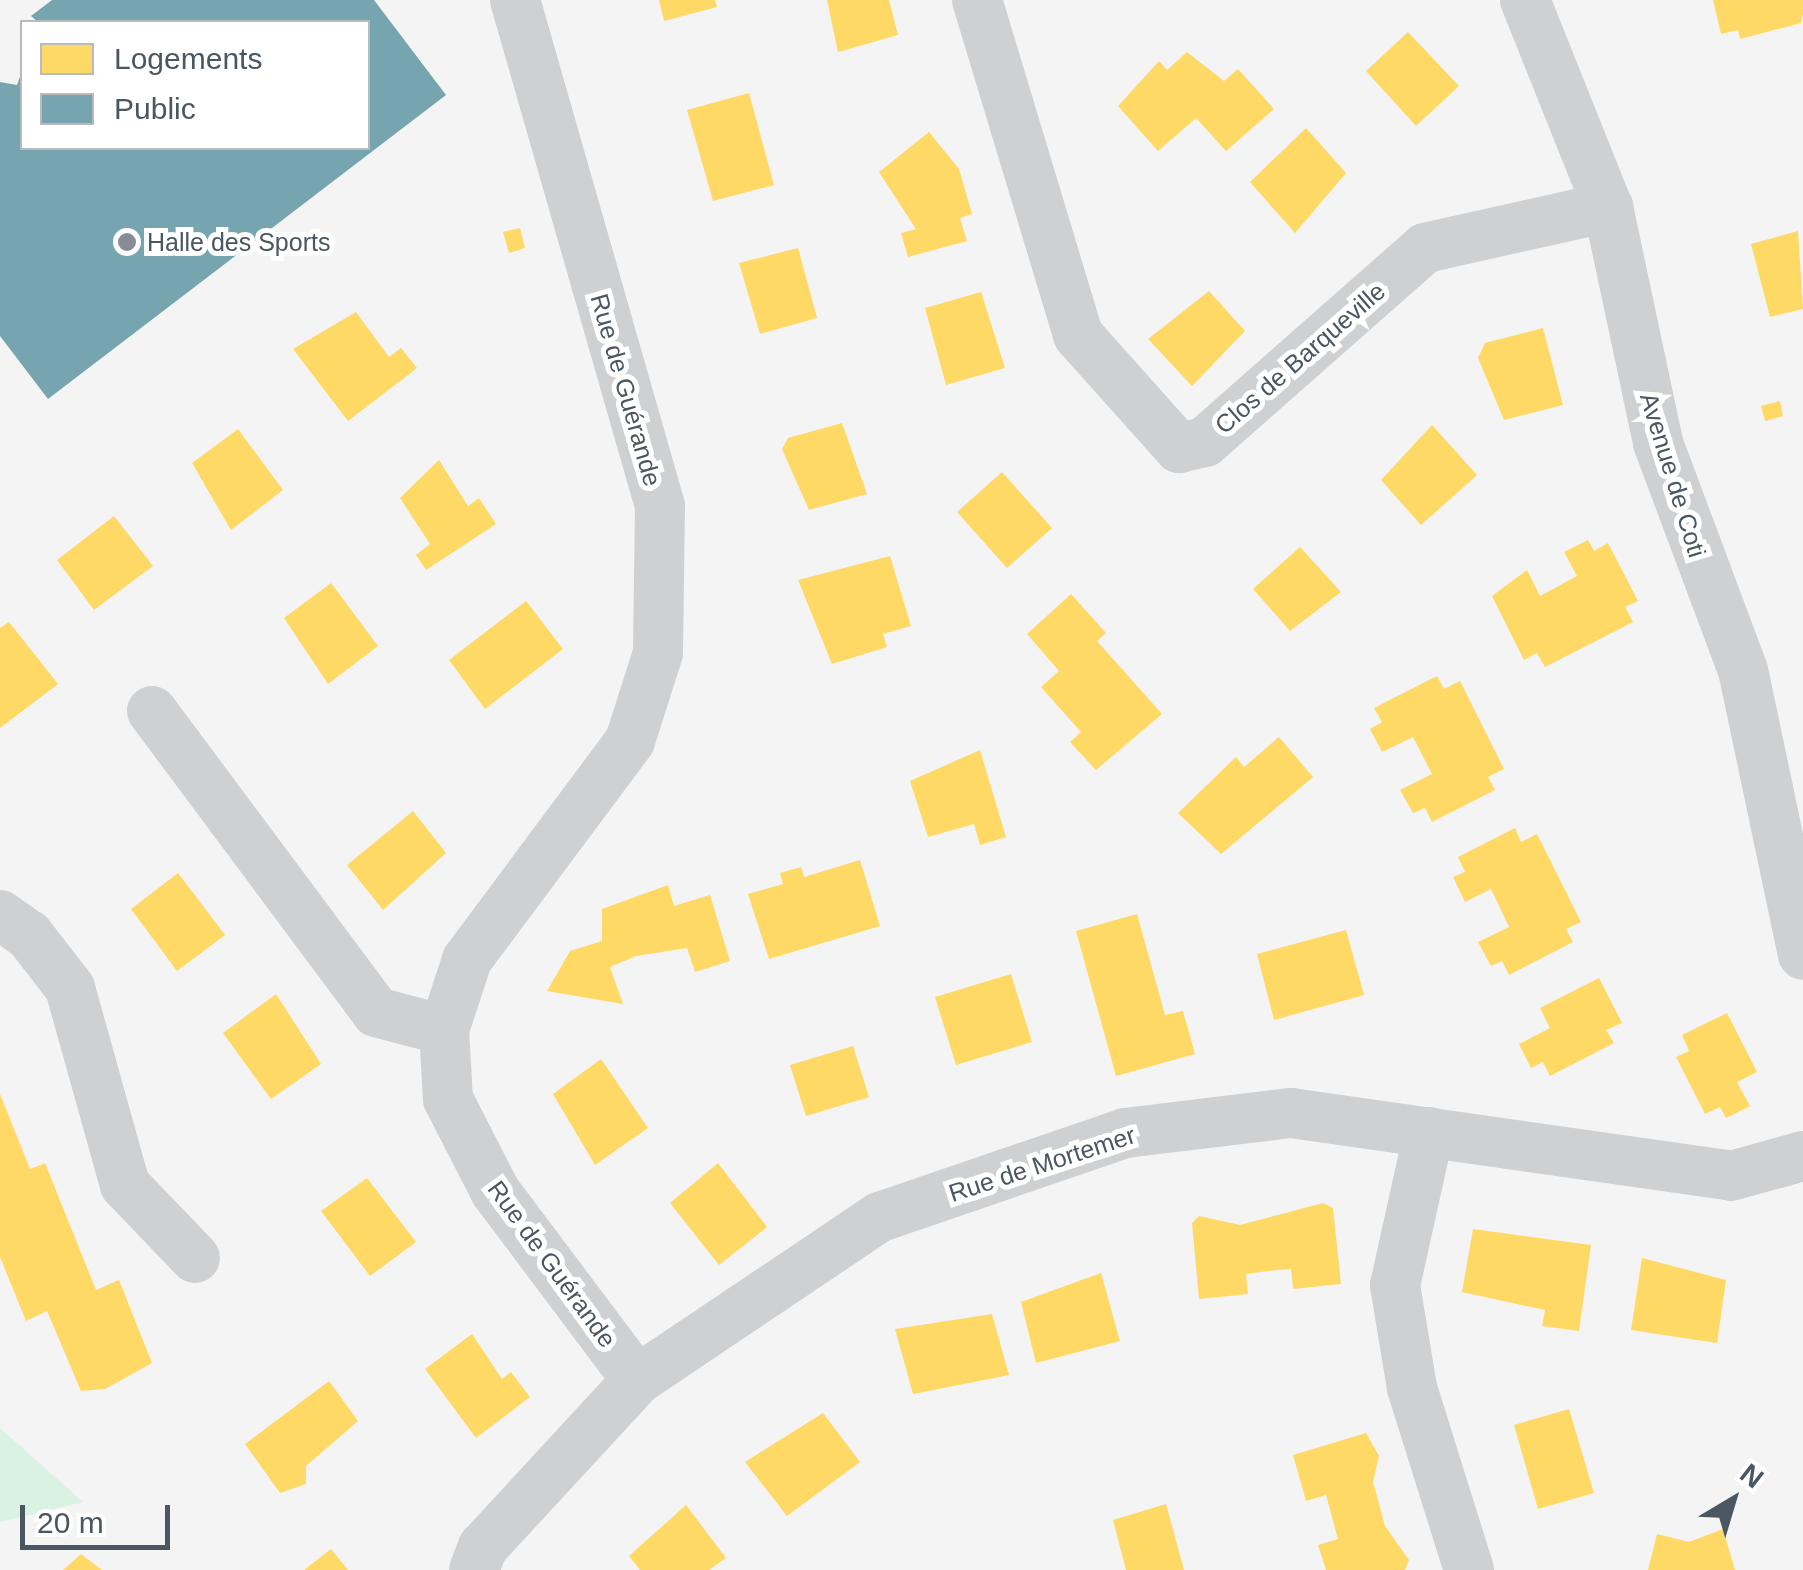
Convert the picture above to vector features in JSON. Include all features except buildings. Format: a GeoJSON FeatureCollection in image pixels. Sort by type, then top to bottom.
{"type":"FeatureCollection","features":[{"type":"Feature","properties":{"kind":"street","name":"Rue de Guérande"},"geometry":{"type":"LineString","coordinates":[[515,0],[660,506],[658,653],[630,741],[467,960],[444,1030],[448,1099],[494,1191],[637,1380]]}},
{"type":"Feature","properties":{"kind":"street","name":"Clos de Barqueville"},"geometry":{"type":"LineString","coordinates":[[978,0],[1078,335],[1179,448],[1205,442],[1425,248],[1608,206]]}},
{"type":"Feature","properties":{"kind":"street","name":"Avenue de Coti"},"geometry":{"type":"LineString","coordinates":[[1525,0],[1608,206],[1658,443],[1784,769],[1803,955]]}},
{"type":"Feature","properties":{"kind":"street"},"geometry":{"type":"LineString","coordinates":[[152,712],[376,1012],[444,1030]]}},
{"type":"Feature","properties":{"kind":"street"},"geometry":{"type":"LineString","coordinates":[[0,915],[30,935],[70,988],[125,1185],[196,1258]]}},
{"type":"Feature","properties":{"kind":"street","name":"Rue de Mortemer"},"geometry":{"type":"LineString","coordinates":[[474,1570],[482,1547],[637,1380],[880,1216],[1125,1133],[1291,1113],[1730,1176],[1803,1156]]}},
{"type":"Feature","properties":{"kind":"street"},"geometry":{"type":"LineString","coordinates":[[1428,1132],[1395,1285],[1412,1388],[1469,1570]]}},
{"type":"Feature","properties":{"kind":"green space"},"geometry":{"type":"Polygon","coordinates":[[[0,1428],[83,1502],[0,1522],[0,1428]]]}},
{"type":"Feature","properties":{"kind":"place","name":"Halle des Sports"},"geometry":{"type":"Point","coordinates":[127,242]}}]}
